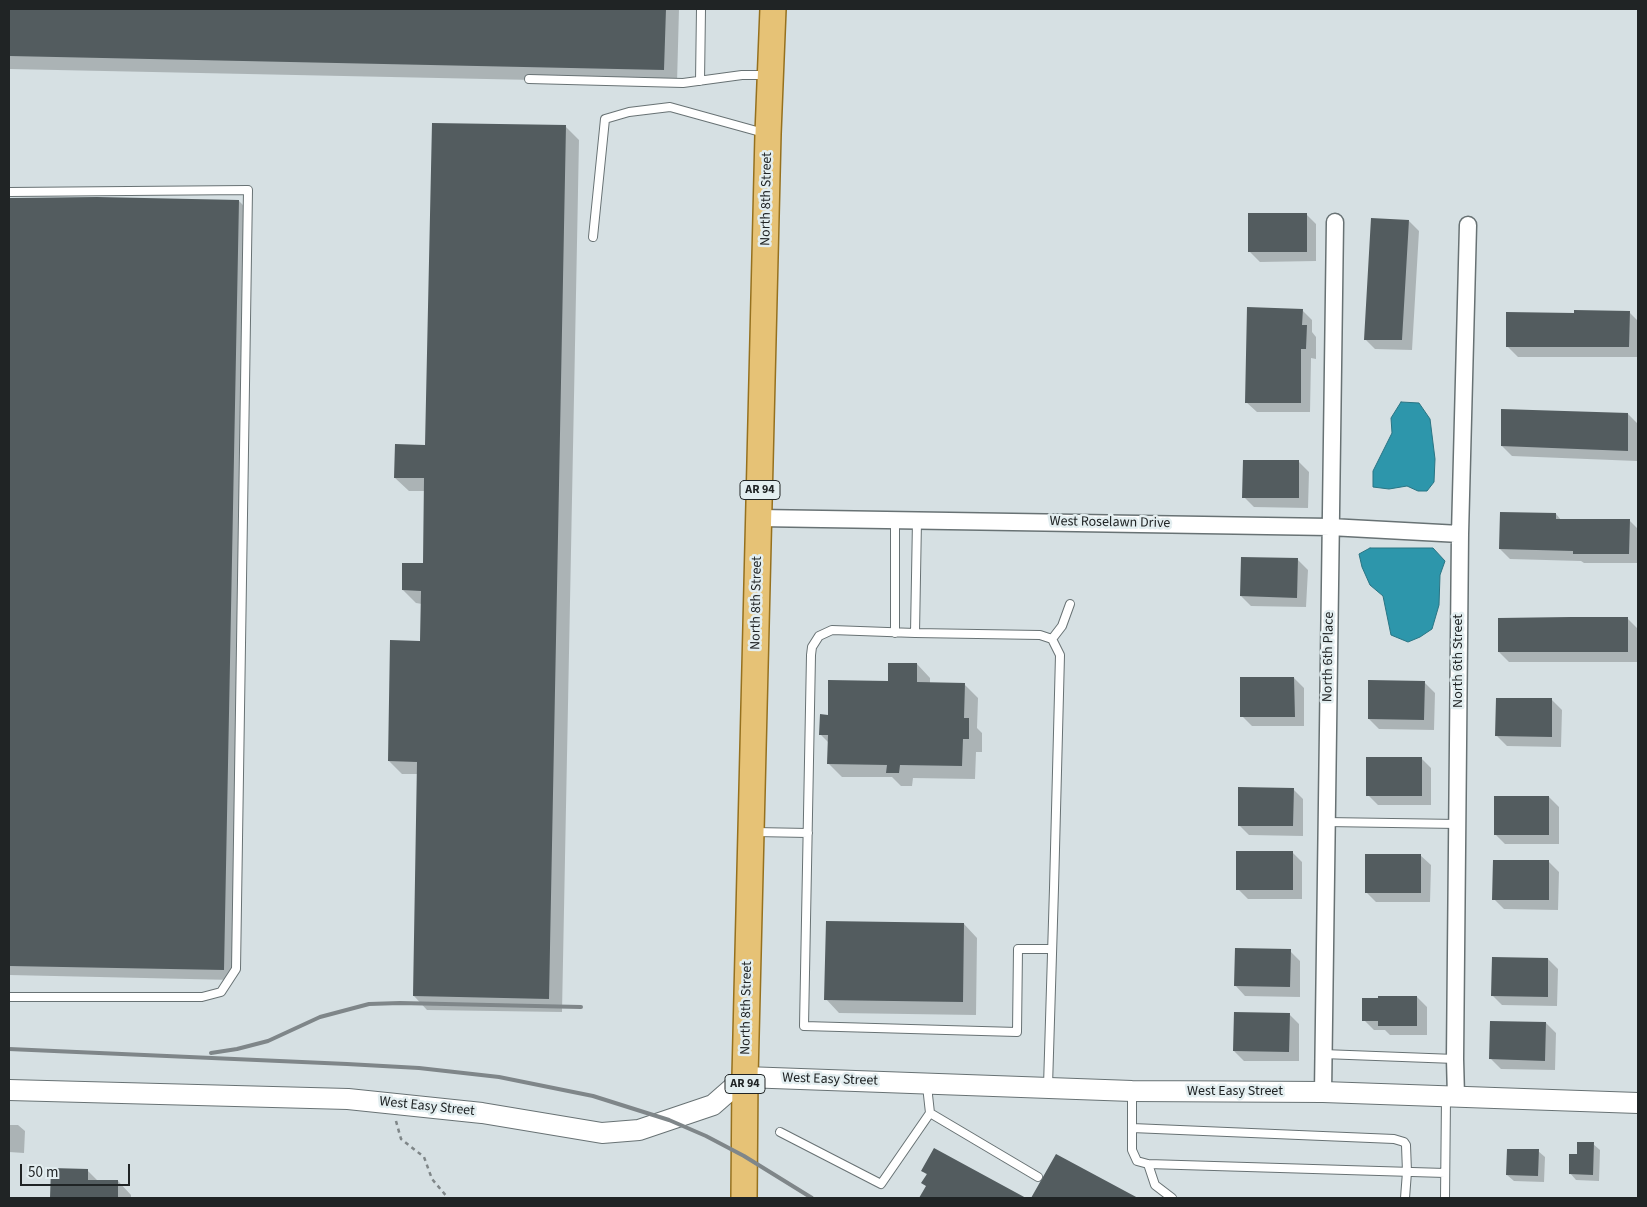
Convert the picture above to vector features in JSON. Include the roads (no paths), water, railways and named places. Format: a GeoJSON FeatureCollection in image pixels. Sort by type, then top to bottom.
{"type":"FeatureCollection","features":[{"type":"Feature","properties":{"kind":"main road","name":"North 8th Street"},"geometry":{"type":"LineString","coordinates":[[744,1198],[745,1077],[768,134],[773,9]]}},
{"type":"Feature","properties":{"kind":"street","name":"North 6th Place"},"geometry":{"type":"LineString","coordinates":[[1323,1092],[1335,222]]}},
{"type":"Feature","properties":{"kind":"street","name":"North 6th Street"},"geometry":{"type":"LineString","coordinates":[[1451,1097],[1455,1059],[1460,534],[1468,225]]}},
{"type":"Feature","properties":{"kind":"street","name":"West Roselawn Drive"},"geometry":{"type":"LineString","coordinates":[[759,518],[1330,528],[1460,534]]}},
{"type":"Feature","properties":{"kind":"street","name":"West Easy Street"},"geometry":{"type":"LineString","coordinates":[[9,1090],[348,1099],[482,1113],[602,1133],[639,1130],[713,1105],[745,1077],[1132,1091],[1323,1092],[1638,1104]]}},
{"type":"Feature","properties":{"kind":"lane"},"geometry":{"type":"LineString","coordinates":[[700,81],[701,9]]}},
{"type":"Feature","properties":{"kind":"lane"},"geometry":{"type":"LineString","coordinates":[[529,79],[683,83],[742,75],[771,74]]}},
{"type":"Feature","properties":{"kind":"lane"},"geometry":{"type":"LineString","coordinates":[[594,237],[605,119],[629,112],[670,107],[768,134]]}},
{"type":"Feature","properties":{"kind":"lane"},"geometry":{"type":"LineString","coordinates":[[9,192],[248,190],[236,969],[221,992],[202,997],[9,997]]}},
{"type":"Feature","properties":{"kind":"lane"},"geometry":{"type":"LineString","coordinates":[[895,519],[895,633]]}},
{"type":"Feature","properties":{"kind":"lane"},"geometry":{"type":"LineString","coordinates":[[916,633],[917,520]]}},
{"type":"Feature","properties":{"kind":"lane"},"geometry":{"type":"LineString","coordinates":[[1052,639],[1062,626],[1070,604]]}},
{"type":"Feature","properties":{"kind":"lane"},"geometry":{"type":"LineString","coordinates":[[1048,1088],[1052,949],[1060,655],[1052,639],[1040,635],[832,630],[819,636],[812,647],[804,1026],[1017,1032],[1018,949],[1052,949]]}},
{"type":"Feature","properties":{"kind":"lane"},"geometry":{"type":"LineString","coordinates":[[1326,822],[1458,824]]}},
{"type":"Feature","properties":{"kind":"lane"},"geometry":{"type":"LineString","coordinates":[[751,832],[808,833]]}},
{"type":"Feature","properties":{"kind":"lane"},"geometry":{"type":"LineString","coordinates":[[1323,1054],[1455,1059]]}},
{"type":"Feature","properties":{"kind":"lane"},"geometry":{"type":"LineString","coordinates":[[780,1132],[881,1184],[930,1114],[926,1084]]}},
{"type":"Feature","properties":{"kind":"lane"},"geometry":{"type":"LineString","coordinates":[[1132,1091],[1132,1150],[1137,1161],[1148,1164],[1445,1173]]}},
{"type":"Feature","properties":{"kind":"lane"},"geometry":{"type":"LineString","coordinates":[[1445,1198],[1451,1097]]}},
{"type":"Feature","properties":{"kind":"lane"},"geometry":{"type":"LineString","coordinates":[[930,1114],[1038,1177]]}},
{"type":"Feature","properties":{"kind":"lane"},"geometry":{"type":"LineString","coordinates":[[1132,1128],[1394,1139],[1404,1142],[1406,1145],[1407,1172],[1405,1198]]}},
{"type":"Feature","properties":{"kind":"lane"},"geometry":{"type":"LineString","coordinates":[[1148,1164],[1155,1185],[1172,1198],[1182,1198]]}},
{"type":"Feature","properties":{"kind":"water"},"geometry":{"type":"Polygon","coordinates":[[[1401,402],[1419,403],[1430,419],[1435,459],[1434,482],[1427,491],[1418,491],[1407,486],[1389,489],[1373,487],[1373,471],[1392,433],[1391,418],[1401,402]]]}},
{"type":"Feature","properties":{"kind":"water"},"geometry":{"type":"Polygon","coordinates":[[[1370,548],[1433,548],[1445,561],[1440,575],[1439,605],[1432,629],[1420,637],[1408,642],[1391,635],[1383,596],[1370,585],[1362,567],[1359,554],[1370,548]]]}},
{"type":"Feature","properties":{"kind":"railway"},"geometry":{"type":"LineString","coordinates":[[211,1053],[268,1041],[320,1017],[369,1004],[581,1007]]}},
{"type":"Feature","properties":{"kind":"railway"},"geometry":{"type":"LineString","coordinates":[[9,1049],[419,1068],[499,1077],[593,1096],[669,1120],[706,1136],[744,1156],[812,1198]]}}]}
